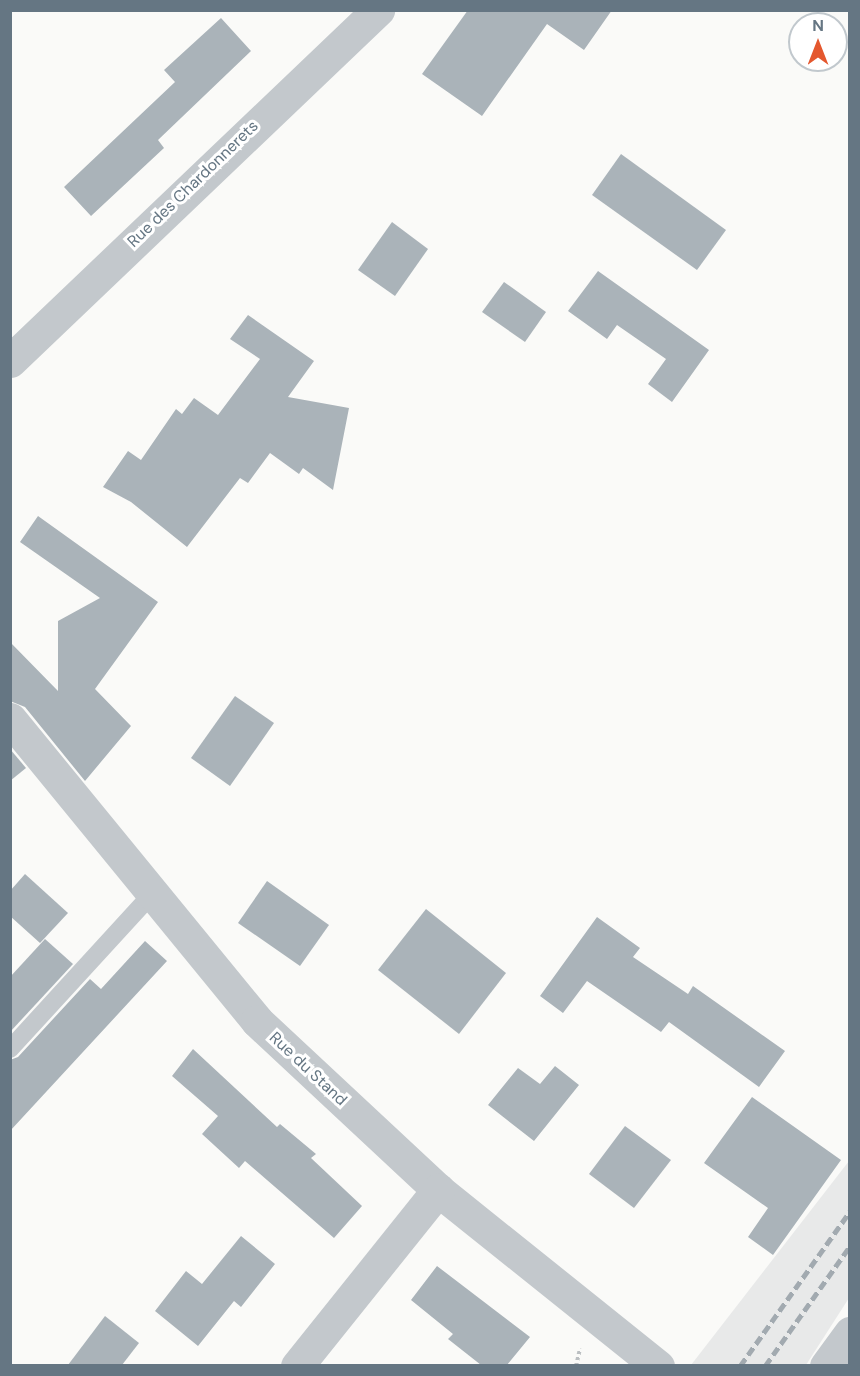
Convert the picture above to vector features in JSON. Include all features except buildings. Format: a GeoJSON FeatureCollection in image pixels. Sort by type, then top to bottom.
{"type":"FeatureCollection","features":[{"type":"Feature","properties":{"kind":"street","name":"Rue des Chardonnerets"},"geometry":{"type":"LineString","coordinates":[[10,361],[283,97],[378,10]]}},
{"type":"Feature","properties":{"kind":"street","name":"Rue du Stand"},"geometry":{"type":"LineString","coordinates":[[10,719],[257,1021],[438,1190],[658,1365]]}},
{"type":"Feature","properties":{"kind":"street"},"geometry":{"type":"LineString","coordinates":[[297,1365],[438,1190]]}},
{"type":"Feature","properties":{"kind":"street"},"geometry":{"type":"LineString","coordinates":[[826,1365],[849,1334]]}},
{"type":"Feature","properties":{"kind":"lane"},"geometry":{"type":"LineString","coordinates":[[10,1049],[153,893]]}},
{"type":"Feature","properties":{"kind":"shaded area"},"geometry":{"type":"Polygon","coordinates":[[[849,1161],[849,1298],[806,1365],[691,1365],[849,1161]]]}},
{"type":"Feature","properties":{"kind":"railway"},"geometry":{"type":"LineString","coordinates":[[740,1366],[850,1211]]}},
{"type":"Feature","properties":{"kind":"railway"},"geometry":{"type":"LineString","coordinates":[[765,1366],[850,1246]]}}]}
